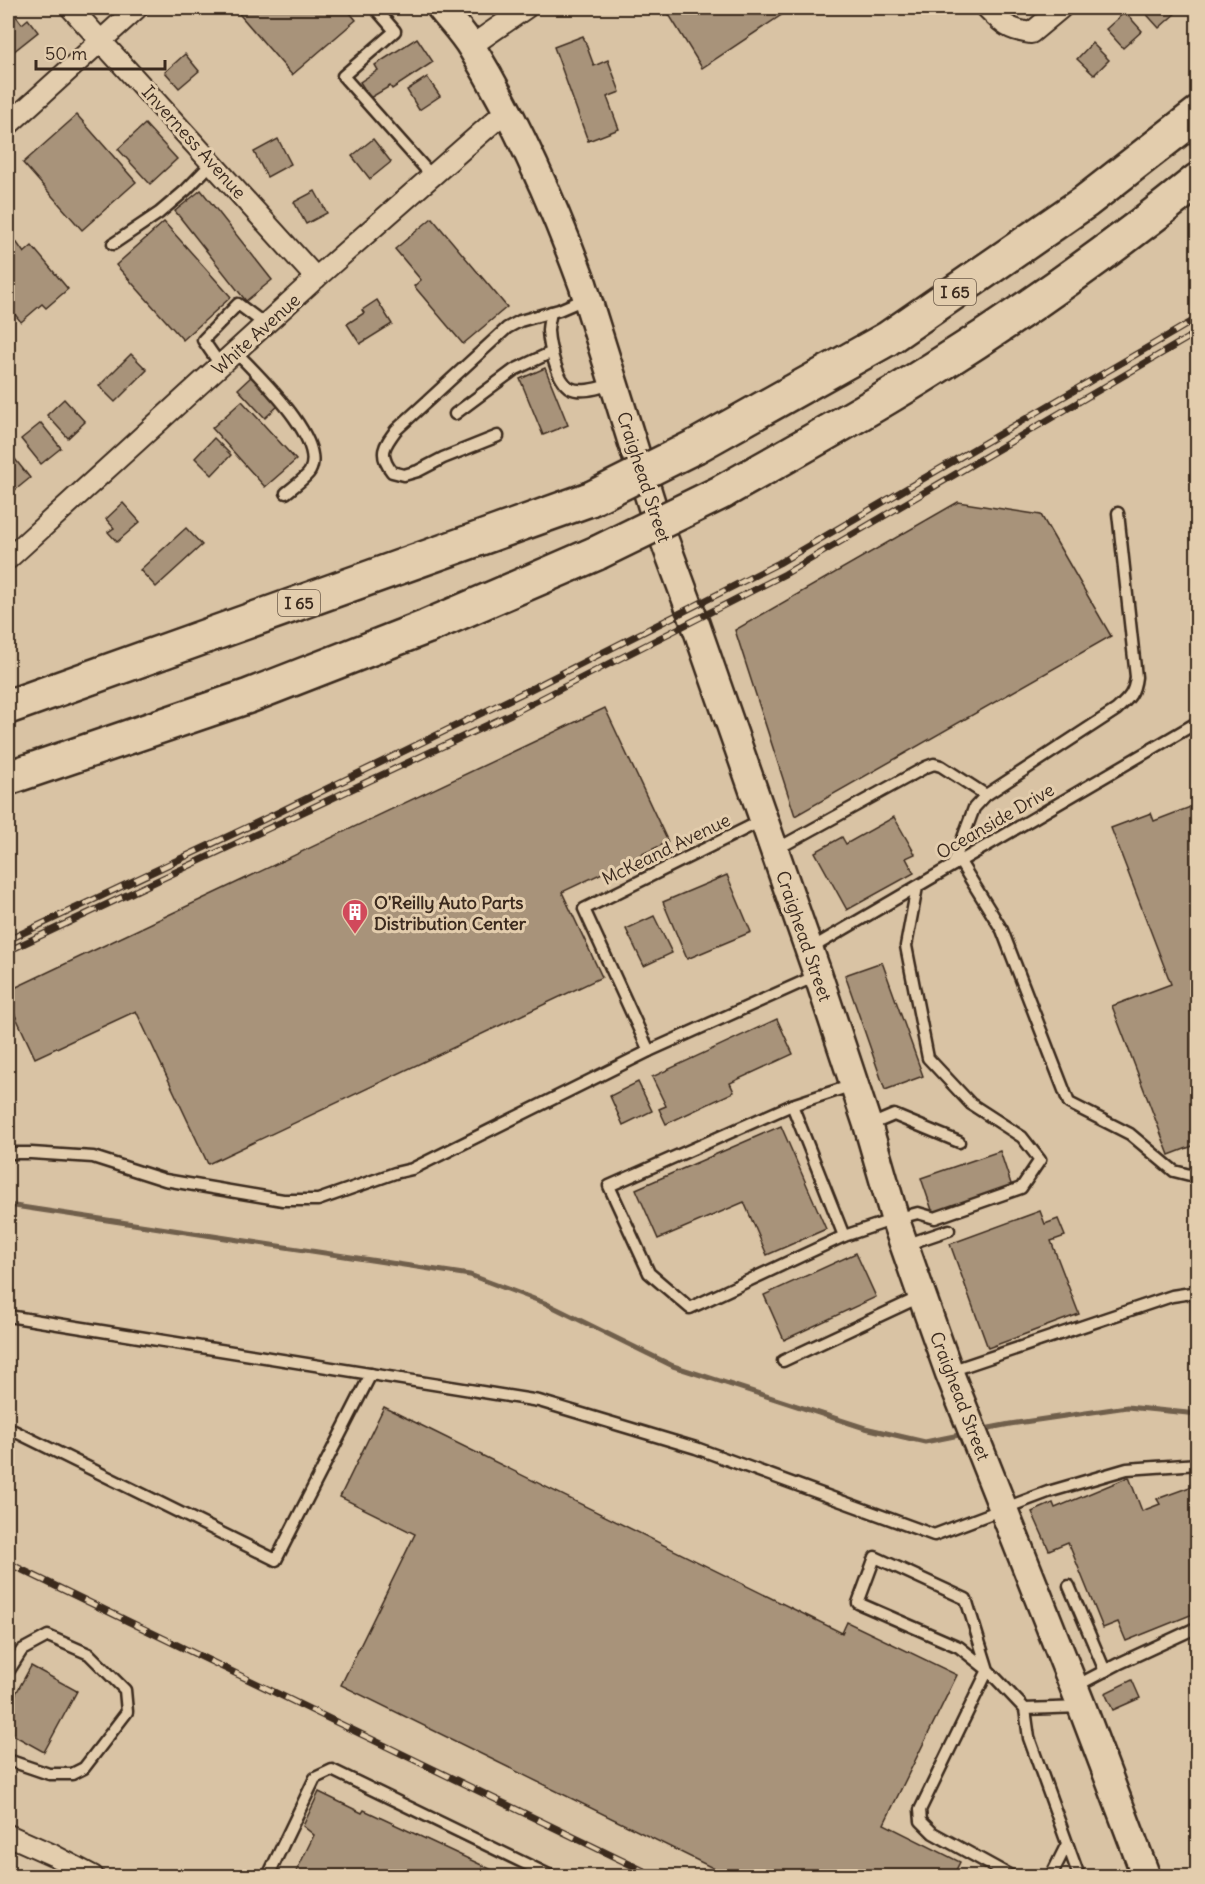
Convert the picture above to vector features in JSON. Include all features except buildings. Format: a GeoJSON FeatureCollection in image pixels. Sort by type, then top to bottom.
{"type":"FeatureCollection","features":[{"type":"Feature","properties":{"kind":"highway","name":"I 65"},"geometry":{"type":"LineString","coordinates":[[8,707],[590,499],[696,446],[887,339],[1085,202],[1197,114]]}},
{"type":"Feature","properties":{"kind":"highway"},"geometry":{"type":"LineString","coordinates":[[8,778],[249,696],[426,627],[597,553],[722,492],[934,369],[1062,283],[1197,180]]}},
{"type":"Feature","properties":{"kind":"street","name":"Inverness Avenue"},"geometry":{"type":"LineString","coordinates":[[70,8],[316,278]]}},
{"type":"Feature","properties":{"kind":"street"},"geometry":{"type":"LineString","coordinates":[[9,121],[137,8]]}},
{"type":"Feature","properties":{"kind":"street","name":"Craighead Street"},"geometry":{"type":"LineString","coordinates":[[441,8],[471,46],[556,212],[588,298],[654,512],[810,949],[868,1126],[895,1219],[922,1296],[1146,1876]]}},
{"type":"Feature","properties":{"kind":"street"},"geometry":{"type":"LineString","coordinates":[[471,46],[526,8]]}},
{"type":"Feature","properties":{"kind":"street"},"geometry":{"type":"LineString","coordinates":[[987,8],[1001,22],[1015,31],[1031,33],[1061,8]]}},
{"type":"Feature","properties":{"kind":"street","name":"White Avenue"},"geometry":{"type":"LineString","coordinates":[[8,559],[316,278],[506,111]]}},
{"type":"Feature","properties":{"kind":"street"},"geometry":{"type":"LineString","coordinates":[[8,1835],[93,1876]]}},
{"type":"Feature","properties":{"kind":"lane"},"geometry":{"type":"LineString","coordinates":[[381,10],[395,31],[343,76],[432,177]]}},
{"type":"Feature","properties":{"kind":"lane"},"geometry":{"type":"LineString","coordinates":[[113,244],[159,213],[212,163]]}},
{"type":"Feature","properties":{"kind":"lane"},"geometry":{"type":"LineString","coordinates":[[498,436],[404,475],[392,472],[386,463],[385,444],[396,430],[507,328],[520,321],[588,298]]}},
{"type":"Feature","properties":{"kind":"lane"},"geometry":{"type":"LineString","coordinates":[[221,366],[203,340],[238,304],[266,325]]}},
{"type":"Feature","properties":{"kind":"lane"},"geometry":{"type":"LineString","coordinates":[[551,312],[548,330],[561,380],[571,389],[590,390],[614,383]]}},
{"type":"Feature","properties":{"kind":"lane"},"geometry":{"type":"LineString","coordinates":[[236,352],[286,405],[306,435],[311,451],[310,471],[286,493]]}},
{"type":"Feature","properties":{"kind":"lane"},"geometry":{"type":"LineString","coordinates":[[455,414],[514,370],[552,352]]}},
{"type":"Feature","properties":{"kind":"lane"},"geometry":{"type":"LineString","coordinates":[[1118,513],[1136,677],[1135,688],[1129,699],[1116,710],[986,795],[974,808],[956,864],[1002,930],[1069,1103],[1130,1134],[1174,1171],[1197,1177]]}},
{"type":"Feature","properties":{"kind":"lane","name":"Oceanside Drive"},"geometry":{"type":"LineString","coordinates":[[810,949],[1197,722]]}},
{"type":"Feature","properties":{"kind":"lane"},"geometry":{"type":"LineString","coordinates":[[775,851],[934,764],[941,766],[986,795]]}},
{"type":"Feature","properties":{"kind":"lane","name":"McKeand Avenue"},"geometry":{"type":"LineString","coordinates":[[650,1051],[584,909],[763,820]]}},
{"type":"Feature","properties":{"kind":"lane"},"geometry":{"type":"LineString","coordinates":[[854,1085],[792,1105],[609,1186],[649,1273],[690,1308],[844,1236],[918,1213],[935,1218],[1021,1188],[1040,1160],[1022,1137],[971,1104],[928,1058],[906,946],[916,887]]}},
{"type":"Feature","properties":{"kind":"lane"},"geometry":{"type":"LineString","coordinates":[[8,1153],[93,1157],[165,1180],[283,1200],[318,1200],[412,1169],[650,1051],[818,975]]}},
{"type":"Feature","properties":{"kind":"lane"},"geometry":{"type":"LineString","coordinates":[[792,1105],[844,1236]]}},
{"type":"Feature","properties":{"kind":"lane"},"geometry":{"type":"LineString","coordinates":[[868,1126],[894,1115],[959,1142]]}},
{"type":"Feature","properties":{"kind":"lane"},"geometry":{"type":"LineString","coordinates":[[904,1245],[949,1230]]}},
{"type":"Feature","properties":{"kind":"lane"},"geometry":{"type":"LineString","coordinates":[[952,1378],[1172,1296],[1197,1292]]}},
{"type":"Feature","properties":{"kind":"lane"},"geometry":{"type":"LineString","coordinates":[[783,1361],[922,1296]]}},
{"type":"Feature","properties":{"kind":"lane"},"geometry":{"type":"LineString","coordinates":[[8,1316],[539,1401],[696,1448],[934,1535],[999,1500],[1048,1492],[1127,1468],[1197,1464]]}},
{"type":"Feature","properties":{"kind":"lane"},"geometry":{"type":"LineString","coordinates":[[8,1428],[276,1560],[371,1374]]}},
{"type":"Feature","properties":{"kind":"lane"},"geometry":{"type":"LineString","coordinates":[[1011,1876],[933,1833],[921,1821],[920,1810],[988,1670],[966,1599],[875,1557],[858,1603],[959,1647],[988,1670],[1025,1709],[1029,1738],[1079,1876]]}},
{"type":"Feature","properties":{"kind":"lane"},"geometry":{"type":"LineString","coordinates":[[1069,1586],[1105,1671]]}},
{"type":"Feature","properties":{"kind":"lane"},"geometry":{"type":"LineString","coordinates":[[1025,1709],[1078,1697],[1105,1671],[1197,1627]]}},
{"type":"Feature","properties":{"kind":"lane"},"geometry":{"type":"LineString","coordinates":[[8,1672],[22,1650],[48,1636],[89,1654],[124,1690],[126,1712],[84,1768],[72,1774],[49,1774],[8,1760]]}},
{"type":"Feature","properties":{"kind":"lane"},"geometry":{"type":"LineString","coordinates":[[268,1876],[315,1778],[332,1770],[550,1876]]}},
{"type":"Feature","properties":{"kind":"lane"},"geometry":{"type":"LineString","coordinates":[[1051,1876],[1067,1844]]}},
{"type":"Feature","properties":{"kind":"waterway"},"geometry":{"type":"LineString","coordinates":[[8,1205],[470,1275],[545,1303],[673,1366],[865,1428],[925,1442],[964,1434]]}},
{"type":"Feature","properties":{"kind":"waterway"},"geometry":{"type":"LineString","coordinates":[[979,1430],[1127,1407],[1198,1414]]}},
{"type":"Feature","properties":{"kind":"railway"},"geometry":{"type":"LineString","coordinates":[[8,940],[271,816],[529,690],[779,563],[1198,318]]}},
{"type":"Feature","properties":{"kind":"railway"},"geometry":{"type":"LineString","coordinates":[[8,951],[511,714],[785,574],[1198,332]]}},
{"type":"Feature","properties":{"kind":"railway"},"geometry":{"type":"LineString","coordinates":[[8,1563],[654,1876]]}},
{"type":"Feature","properties":{"kind":"place","name":"O'Reilly Auto Parts Distribution Center"},"geometry":{"type":"Point","coordinates":[355,935]}}]}
